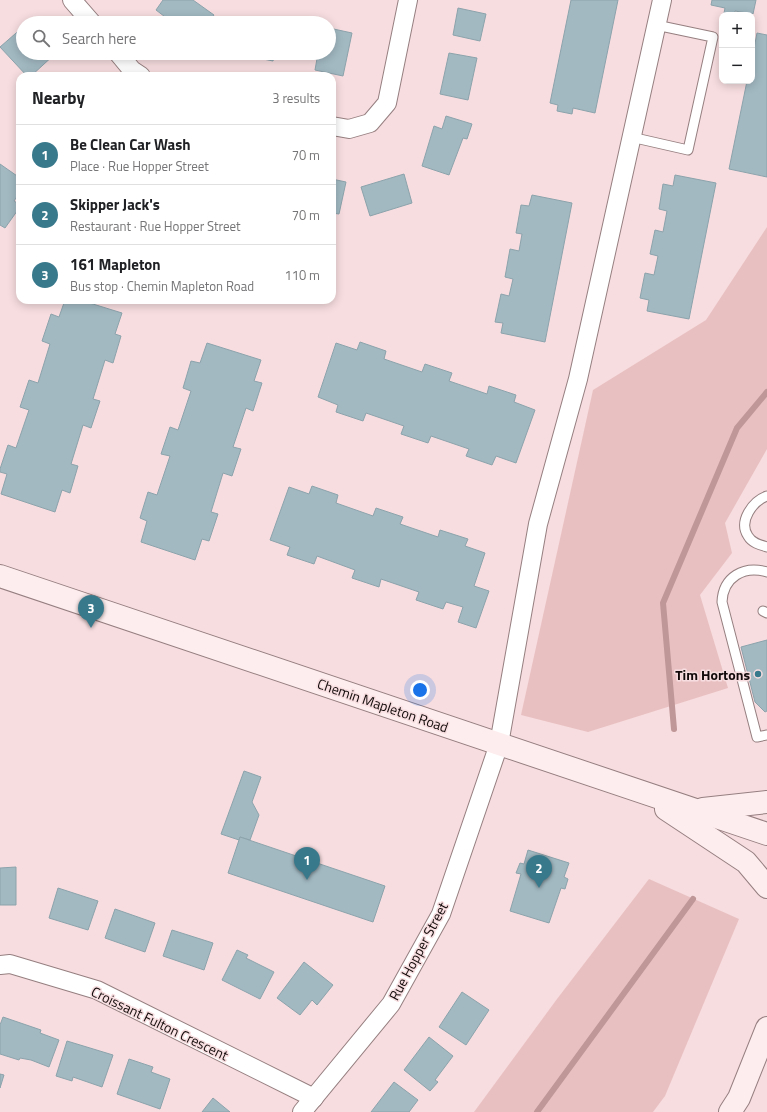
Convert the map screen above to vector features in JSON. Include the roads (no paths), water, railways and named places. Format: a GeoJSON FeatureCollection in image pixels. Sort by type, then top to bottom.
{"type":"FeatureCollection","features":[{"type":"Feature","properties":{"kind":"main road","name":"Chemin Mapleton Road"},"geometry":{"type":"LineString","coordinates":[[0,576],[767,834]]}},
{"type":"Feature","properties":{"kind":"main road"},"geometry":{"type":"LineString","coordinates":[[638,791],[746,862],[767,887]]}},
{"type":"Feature","properties":{"kind":"main road"},"geometry":{"type":"LineString","coordinates":[[695,810],[767,802]]}},
{"type":"Feature","properties":{"kind":"main road"},"geometry":{"type":"LineString","coordinates":[[730,1112],[739,1098],[767,1028]]}},
{"type":"Feature","properties":{"kind":"street"},"geometry":{"type":"LineString","coordinates":[[72,0],[86,16]]}},
{"type":"Feature","properties":{"kind":"street"},"geometry":{"type":"LineString","coordinates":[[336,127],[349,129],[370,123],[386,103],[408,0]]}},
{"type":"Feature","properties":{"kind":"street","name":"Rue Hopper Street"},"geometry":{"type":"LineString","coordinates":[[302,1112],[391,1004],[442,914],[499,744],[538,524],[578,379],[662,0]]}},
{"type":"Feature","properties":{"kind":"street"},"geometry":{"type":"LineString","coordinates":[[124,60],[135,72]]}},
{"type":"Feature","properties":{"kind":"street","name":"Croissant Fulton Crescent"},"geometry":{"type":"LineString","coordinates":[[0,965],[10,964],[97,990],[314,1098]]}},
{"type":"Feature","properties":{"kind":"lane"},"geometry":{"type":"LineString","coordinates":[[631,137],[688,150],[713,37],[656,25]]}},
{"type":"Feature","properties":{"kind":"lane"},"geometry":{"type":"LineString","coordinates":[[767,496],[755,502],[750,508],[746,521],[747,535],[753,541],[767,547]]}},
{"type":"Feature","properties":{"kind":"lane"},"geometry":{"type":"LineString","coordinates":[[767,572],[754,569],[740,573],[725,585],[722,602],[757,737],[767,734]]}},
{"type":"Feature","properties":{"kind":"waterway"},"geometry":{"type":"LineString","coordinates":[[674,729],[663,603],[737,428],[767,392]]}},
{"type":"Feature","properties":{"kind":"waterway"},"geometry":{"type":"LineString","coordinates":[[537,1112],[693,899]]}},
{"type":"Feature","properties":{"kind":"place","name":"161 Mapleton"},"geometry":{"type":"Point","coordinates":[91,628]}},
{"type":"Feature","properties":{"kind":"place","name":"Tim Hortons"},"geometry":{"type":"Point","coordinates":[758,674]}},
{"type":"Feature","properties":{"kind":"place","name":"Be Clean Car Wash"},"geometry":{"type":"Point","coordinates":[307,880]}},
{"type":"Feature","properties":{"kind":"place","name":"Skipper Jack's"},"geometry":{"type":"Point","coordinates":[539,888]}}]}
